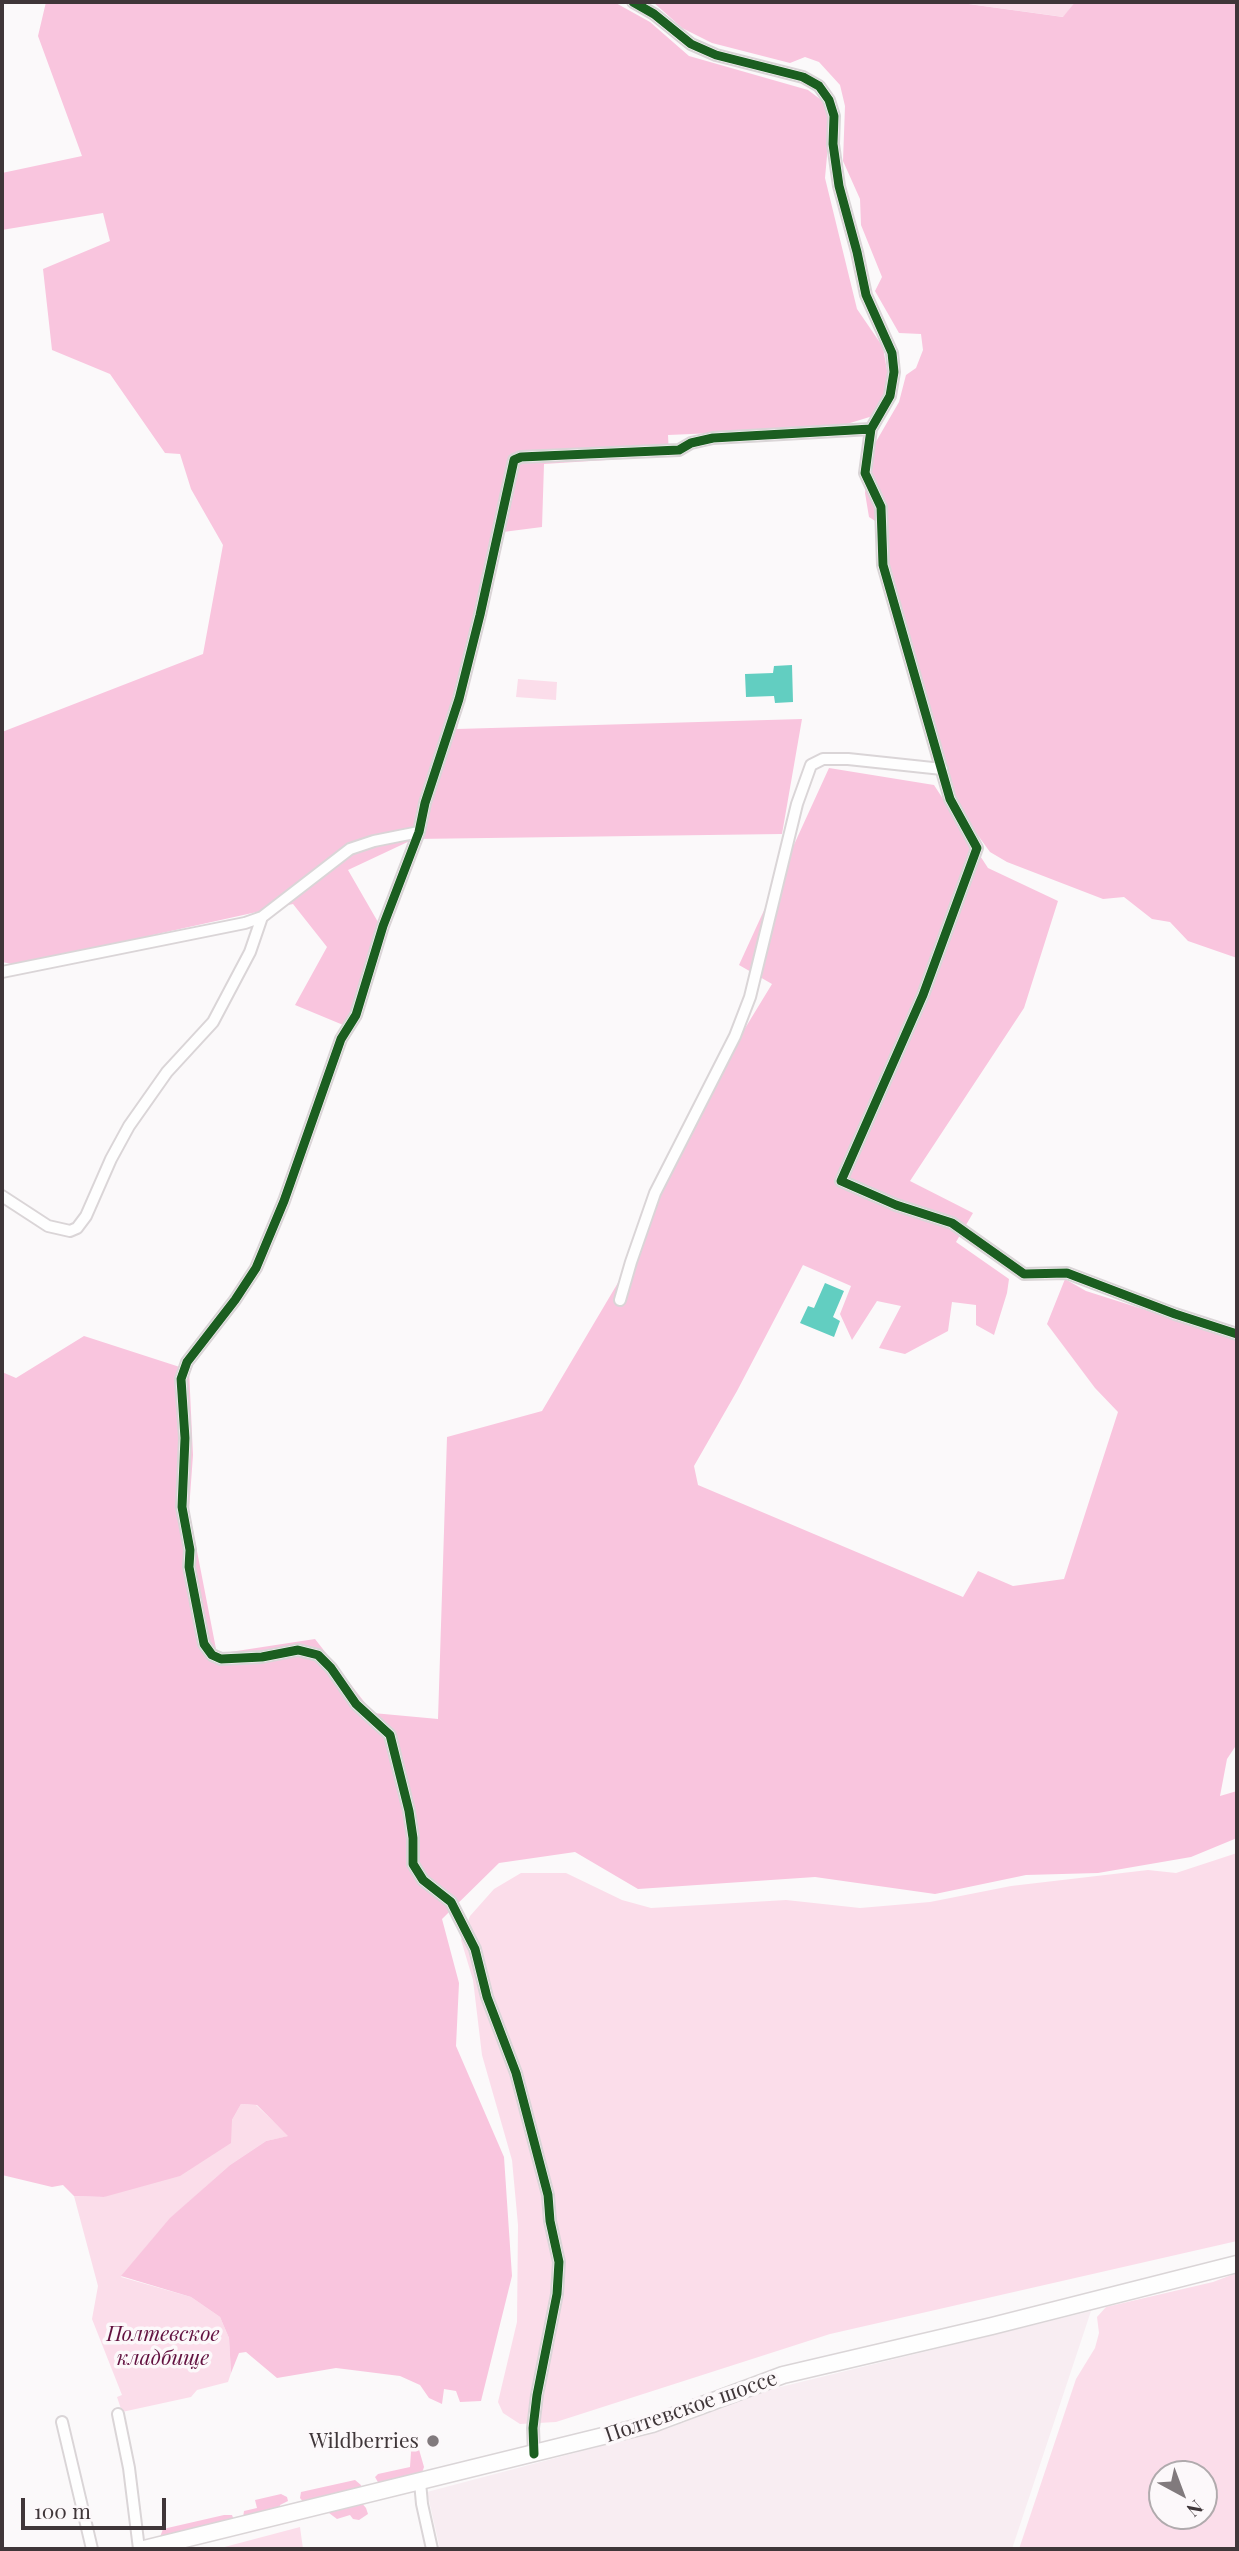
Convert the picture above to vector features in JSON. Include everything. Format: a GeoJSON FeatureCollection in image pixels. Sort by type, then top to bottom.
{"type":"FeatureCollection","features":[{"type":"Feature","properties":{"kind":"street"},"geometry":{"type":"LineString","coordinates":[[633,2],[654,14],[691,44],[716,55],[803,77],[819,86],[829,100],[834,116],[833,144],[839,186],[858,253],[866,295],[891,353],[894,372],[890,396],[871,429],[865,473],[881,507],[883,565],[950,799],[977,848],[923,995],[841,1181],[895,1205],[952,1223],[1024,1274],[1068,1273],[1175,1314],[1237,1334]]}},
{"type":"Feature","properties":{"kind":"street"},"geometry":{"type":"LineString","coordinates":[[534,2454],[533,2428],[537,2395],[557,2294],[559,2262],[550,2221],[548,2195],[516,2073],[487,1997],[475,1950],[451,1902],[423,1880],[413,1864],[409,1811],[390,1735],[356,1704],[331,1668],[318,1655],[307,1650],[229,1660],[221,1659],[207,1650],[189,1567],[190,1550],[182,1507],[185,1438],[181,1380],[187,1363],[256,1268],[284,1201],[341,1039],[356,1015],[383,926],[419,832],[425,803],[459,699],[513,460],[521,457],[679,450],[691,443],[713,438],[871,429]]}},
{"type":"Feature","properties":{"kind":"street"},"geometry":{"type":"LineString","coordinates":[[620,1300],[655,1193],[735,1035],[750,997],[797,804],[811,765],[823,759],[942,769]]}},
{"type":"Feature","properties":{"kind":"street"},"geometry":{"type":"LineString","coordinates":[[2,972],[215,930],[262,917],[350,849],[419,832]]}},
{"type":"Feature","properties":{"kind":"street"},"geometry":{"type":"LineString","coordinates":[[2,1196],[48,1226],[70,1231],[77,1228],[86,1216],[129,1126],[167,1072],[213,1022],[250,952],[262,917]]}},
{"type":"Feature","properties":{"kind":"street","name":"Полтевское шоссе"},"geometry":{"type":"LineString","coordinates":[[142,2549],[652,2424],[783,2375],[1237,2264]]}},
{"type":"Feature","properties":{"kind":"street"},"geometry":{"type":"LineString","coordinates":[[118,2414],[142,2549]]}},
{"type":"Feature","properties":{"kind":"street"},"geometry":{"type":"LineString","coordinates":[[62,2421],[92,2549]]}},
{"type":"Feature","properties":{"kind":"street"},"geometry":{"type":"LineString","coordinates":[[420,2482],[432,2549]]}},
{"type":"Feature","properties":{"kind":"shaded area"},"geometry":{"type":"Polygon","coordinates":[[[46,2],[614,2],[650,22],[689,56],[808,90],[824,102],[830,123],[825,178],[857,309],[883,347],[889,382],[876,415],[834,428],[668,435],[669,456],[544,464],[542,527],[503,532],[457,729],[802,719],[782,834],[414,839],[348,870],[382,929],[348,1027],[295,1005],[327,947],[293,904],[17,965],[2,962],[2,732],[203,654],[223,545],[191,489],[180,454],[165,453],[110,374],[52,350],[43,269],[110,241],[103,213],[2,230],[2,173],[82,156],[38,36],[46,2]]]}},
{"type":"Feature","properties":{"kind":"shaded area"},"geometry":{"type":"Polygon","coordinates":[[[653,2],[954,2],[1063,17],[1075,2],[1237,2],[1237,958],[1188,941],[1170,922],[1152,919],[1124,897],[1103,899],[1007,862],[990,852],[966,819],[956,800],[930,721],[886,552],[883,526],[869,517],[865,493],[870,452],[899,402],[906,375],[916,368],[923,350],[921,334],[899,333],[875,291],[882,277],[861,225],[860,199],[843,161],[845,106],[840,85],[819,62],[805,57],[790,63],[712,43],[682,28],[653,2]]]}},
{"type":"Feature","properties":{"kind":"shaded area"},"geometry":{"type":"Polygon","coordinates":[[[792,665],[793,702],[775,703],[774,696],[746,697],[745,674],[773,673],[774,666],[792,665]]]}},
{"type":"Feature","properties":{"kind":"shaded area"},"geometry":{"type":"Polygon","coordinates":[[[829,768],[934,785],[988,868],[1058,901],[1024,1008],[910,1181],[973,1213],[956,1242],[1009,1279],[1007,1293],[994,1335],[976,1325],[976,1305],[952,1302],[948,1331],[905,1354],[879,1348],[901,1306],[877,1301],[852,1340],[840,1314],[851,1286],[803,1265],[694,1466],[698,1485],[963,1597],[978,1571],[1013,1586],[1064,1579],[1118,1412],[1095,1388],[1047,1324],[1065,1279],[1086,1291],[1237,1339],[1237,1744],[1227,1759],[1220,1796],[1237,1791],[1237,1838],[1191,1857],[1098,1873],[1026,1875],[935,1894],[815,1877],[638,1889],[575,1852],[499,1863],[442,1919],[459,1983],[456,2046],[504,2157],[512,2276],[481,2401],[460,2402],[456,2391],[444,2389],[442,2404],[429,2398],[420,2385],[400,2376],[336,2368],[277,2378],[246,2352],[239,2353],[231,2373],[229,2338],[220,2317],[191,2297],[121,2276],[170,2218],[230,2165],[266,2141],[288,2136],[257,2105],[241,2104],[232,2120],[231,2143],[180,2176],[104,2197],[74,2196],[63,2185],[52,2187],[2,2175],[2,1372],[16,1378],[84,1336],[189,1370],[193,1455],[189,1510],[217,1654],[315,1639],[373,1713],[438,1719],[447,1437],[542,1411],[619,1281],[672,1148],[772,984],[739,965],[829,768]]]}},
{"type":"Feature","properties":{"kind":"shaded area"},"geometry":{"type":"Polygon","coordinates":[[[825,1283],[844,1291],[833,1317],[840,1321],[834,1337],[800,1323],[808,1306],[814,1308],[825,1283]]]}},
{"type":"Feature","properties":{"kind":"shaded area"},"geometry":{"type":"Polygon","coordinates":[[[1091,2311],[1012,2549],[440,2549],[427,2492],[669,2428],[764,2391],[1091,2311]]]}},
{"type":"Feature","properties":{"kind":"shaded area"},"geometry":{"type":"Polygon","coordinates":[[[409,2436],[416,2439],[424,2467],[422,2473],[379,2484],[375,2477],[378,2474],[410,2467],[411,2452],[407,2441],[409,2436]]]}},
{"type":"Feature","properties":{"kind":"shaded area"},"geometry":{"type":"Polygon","coordinates":[[[355,2480],[361,2485],[360,2501],[368,2514],[359,2520],[350,2515],[337,2519],[329,2513],[330,2506],[305,2504],[300,2498],[301,2492],[355,2480]]]}},
{"type":"Feature","properties":{"kind":"shaded area"},"geometry":{"type":"Polygon","coordinates":[[[281,2494],[287,2497],[288,2501],[280,2505],[279,2511],[243,2518],[244,2511],[257,2508],[255,2500],[281,2494]]]}},
{"type":"Feature","properties":{"kind":"shaded area"},"geometry":{"type":"Polygon","coordinates":[[[232,2515],[234,2520],[161,2540],[163,2529],[232,2515]]]}},
{"type":"Feature","properties":{"kind":"green space"},"geometry":{"type":"Polygon","coordinates":[[[954,2],[1075,2],[1064,17],[954,2]]]}},
{"type":"Feature","properties":{"kind":"green space"},"geometry":{"type":"Polygon","coordinates":[[[518,679],[557,682],[556,700],[516,697],[518,679]]]}},
{"type":"Feature","properties":{"kind":"green space"},"geometry":{"type":"Polygon","coordinates":[[[1237,1853],[1237,2241],[830,2334],[556,2422],[520,2424],[503,2413],[498,2402],[517,2322],[518,2225],[512,2160],[482,2055],[473,1980],[461,1940],[470,1916],[494,1889],[521,1873],[566,1873],[622,1900],[651,1908],[786,1900],[860,1908],[930,1902],[1011,1886],[1148,1870],[1176,1873],[1237,1853]]]}},
{"type":"Feature","properties":{"kind":"green space","name":"Полтевское кладбище"},"geometry":{"type":"Polygon","coordinates":[[[241,2104],[256,2105],[289,2136],[266,2141],[230,2165],[171,2218],[121,2277],[191,2297],[220,2317],[229,2338],[231,2373],[228,2382],[197,2390],[191,2397],[122,2412],[117,2397],[122,2395],[92,2319],[98,2286],[74,2196],[104,2197],[232,2120],[241,2104]]]}},
{"type":"Feature","properties":{"kind":"green space"},"geometry":{"type":"Polygon","coordinates":[[[1237,2273],[1237,2549],[1019,2549],[1076,2379],[1095,2348],[1099,2333],[1097,2317],[1106,2307],[1213,2282],[1237,2273]]]}},
{"type":"Feature","properties":{"kind":"green space"},"geometry":{"type":"Polygon","coordinates":[[[300,2527],[303,2549],[217,2549],[300,2527]]]}},
{"type":"Feature","properties":{"kind":"cycle path"},"geometry":{"type":"LineString","coordinates":[[633,2],[654,14],[691,44],[716,55],[803,77],[819,86],[829,100],[834,116],[833,144],[839,186],[866,295],[892,353],[894,372],[890,396],[871,429],[865,473],[881,507],[883,565],[950,799],[977,848],[923,995],[841,1181],[896,1205],[952,1223],[1024,1274],[1067,1273],[1175,1314],[1237,1334]]}},
{"type":"Feature","properties":{"kind":"cycle path"},"geometry":{"type":"LineString","coordinates":[[534,2454],[533,2428],[537,2395],[557,2294],[559,2262],[550,2221],[548,2195],[516,2073],[487,1997],[475,1949],[451,1902],[423,1880],[413,1864],[409,1811],[390,1735],[356,1704],[331,1668],[318,1655],[298,1650],[262,1657],[221,1659],[212,1655],[204,1644],[189,1567],[190,1550],[182,1507],[185,1438],[181,1379],[187,1362],[256,1268],[284,1201],[341,1039],[356,1015],[383,926],[419,832],[425,803],[459,699],[514,460],[521,457],[679,450],[691,443],[713,438],[871,429]]}},
{"type":"Feature","properties":{"kind":"place","name":"Wildberries"},"geometry":{"type":"Point","coordinates":[433,2441]}}]}
